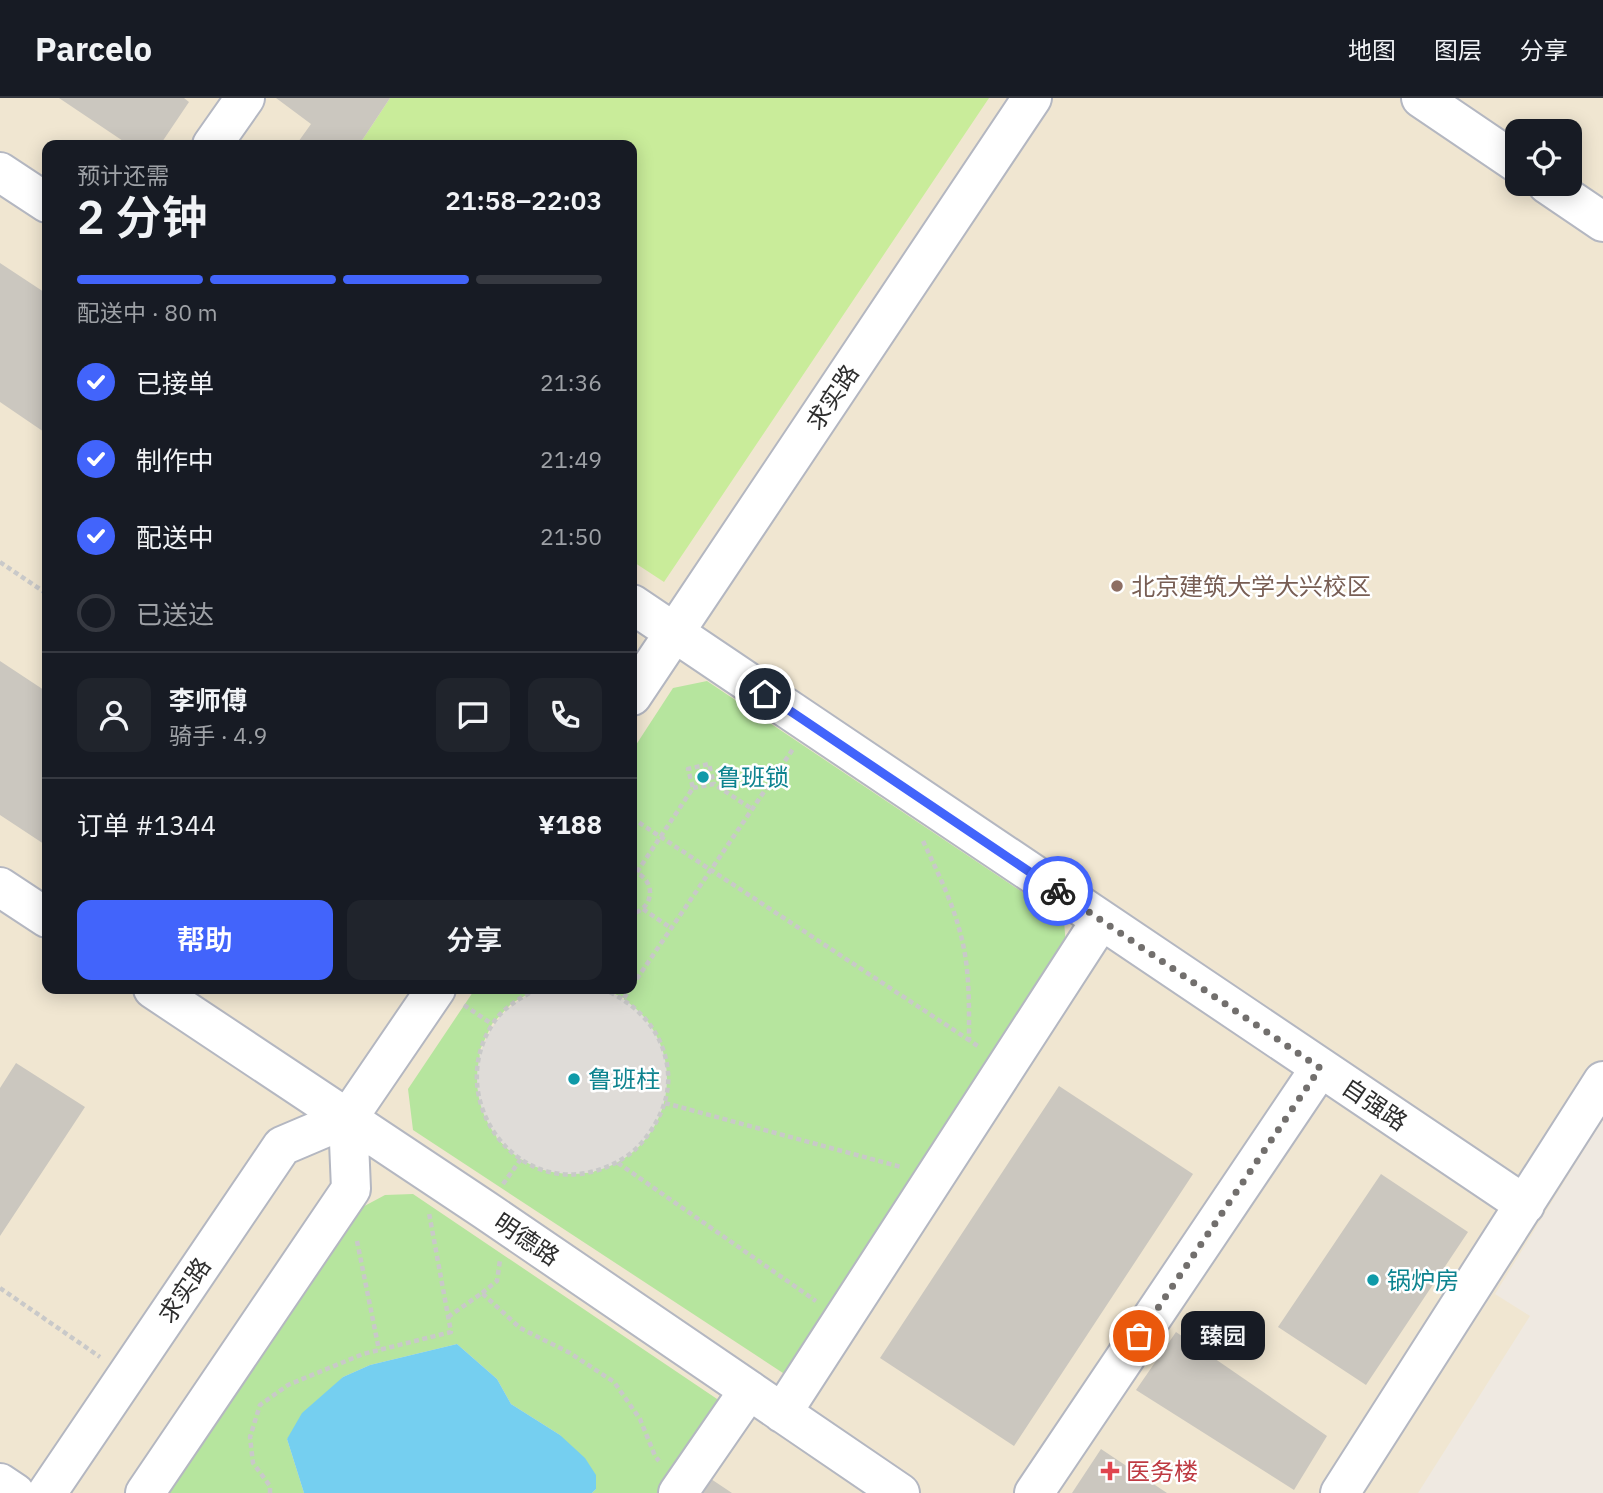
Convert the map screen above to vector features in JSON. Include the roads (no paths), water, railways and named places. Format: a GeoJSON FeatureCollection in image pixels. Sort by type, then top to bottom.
{"type":"FeatureCollection","features":[{"type":"Feature","properties":{"kind":"lane"},"geometry":{"type":"LineString","coordinates":[[216,140],[245,98]]}},
{"type":"Feature","properties":{"kind":"lane","name":"求实路"},"geometry":{"type":"LineString","coordinates":[[637,688],[1032,98]]}},
{"type":"Feature","properties":{"kind":"lane"},"geometry":{"type":"LineString","coordinates":[[1422,98],[1505,155]]}},
{"type":"Feature","properties":{"kind":"lane"},"geometry":{"type":"LineString","coordinates":[[0,172],[42,201]]}},
{"type":"Feature","properties":{"kind":"lane"},"geometry":{"type":"LineString","coordinates":[[1565,196],[1603,222]]}},
{"type":"Feature","properties":{"kind":"lane","name":"自强路"},"geometry":{"type":"LineString","coordinates":[[637,607],[1525,1205]]}},
{"type":"Feature","properties":{"kind":"lane"},"geometry":{"type":"LineString","coordinates":[[0,887],[42,915]]}},
{"type":"Feature","properties":{"kind":"lane"},"geometry":{"type":"LineString","coordinates":[[782,1413],[1101,920]]}},
{"type":"Feature","properties":{"kind":"lane","name":"明德路"},"geometry":{"type":"LineString","coordinates":[[161,994],[900,1493]]}},
{"type":"Feature","properties":{"kind":"lane"},"geometry":{"type":"LineString","coordinates":[[145,1493],[351,1189],[348,1118],[433,994]]}},
{"type":"Feature","properties":{"kind":"lane"},"geometry":{"type":"LineString","coordinates":[[1034,1493],[1320,1068]]}},
{"type":"Feature","properties":{"kind":"lane"},"geometry":{"type":"LineString","coordinates":[[1340,1493],[1603,1080]]}},
{"type":"Feature","properties":{"kind":"lane","name":"求实路"},"geometry":{"type":"LineString","coordinates":[[47,1493],[282,1146],[348,1118]]}},
{"type":"Feature","properties":{"kind":"lane"},"geometry":{"type":"LineString","coordinates":[[680,1489],[749,1390]]}},
{"type":"Feature","properties":{"kind":"lane"},"geometry":{"type":"LineString","coordinates":[[0,1483],[15,1493]]}},
{"type":"Feature","properties":{"kind":"water"},"geometry":{"type":"Polygon","coordinates":[[[457,1344],[497,1379],[511,1404],[560,1435],[585,1458],[596,1475],[596,1489],[592,1493],[304,1493],[287,1439],[302,1413],[343,1377],[370,1365],[457,1344]]]}},
{"type":"Feature","properties":{"kind":"place","name":"北京建筑大学大兴校区"},"geometry":{"type":"Point","coordinates":[1117,586]}},
{"type":"Feature","properties":{"kind":"place","name":"鲁班锁"},"geometry":{"type":"Point","coordinates":[703,777]}},
{"type":"Feature","properties":{"kind":"place","name":"鲁班柱"},"geometry":{"type":"Point","coordinates":[574,1079]}},
{"type":"Feature","properties":{"kind":"place","name":"锅炉房"},"geometry":{"type":"Point","coordinates":[1373,1280]}},
{"type":"Feature","properties":{"kind":"place","name":"臻园"},"geometry":{"type":"Point","coordinates":[1139,1336]}},
{"type":"Feature","properties":{"kind":"place","name":"医务楼"},"geometry":{"type":"Point","coordinates":[1110,1471]}}]}
